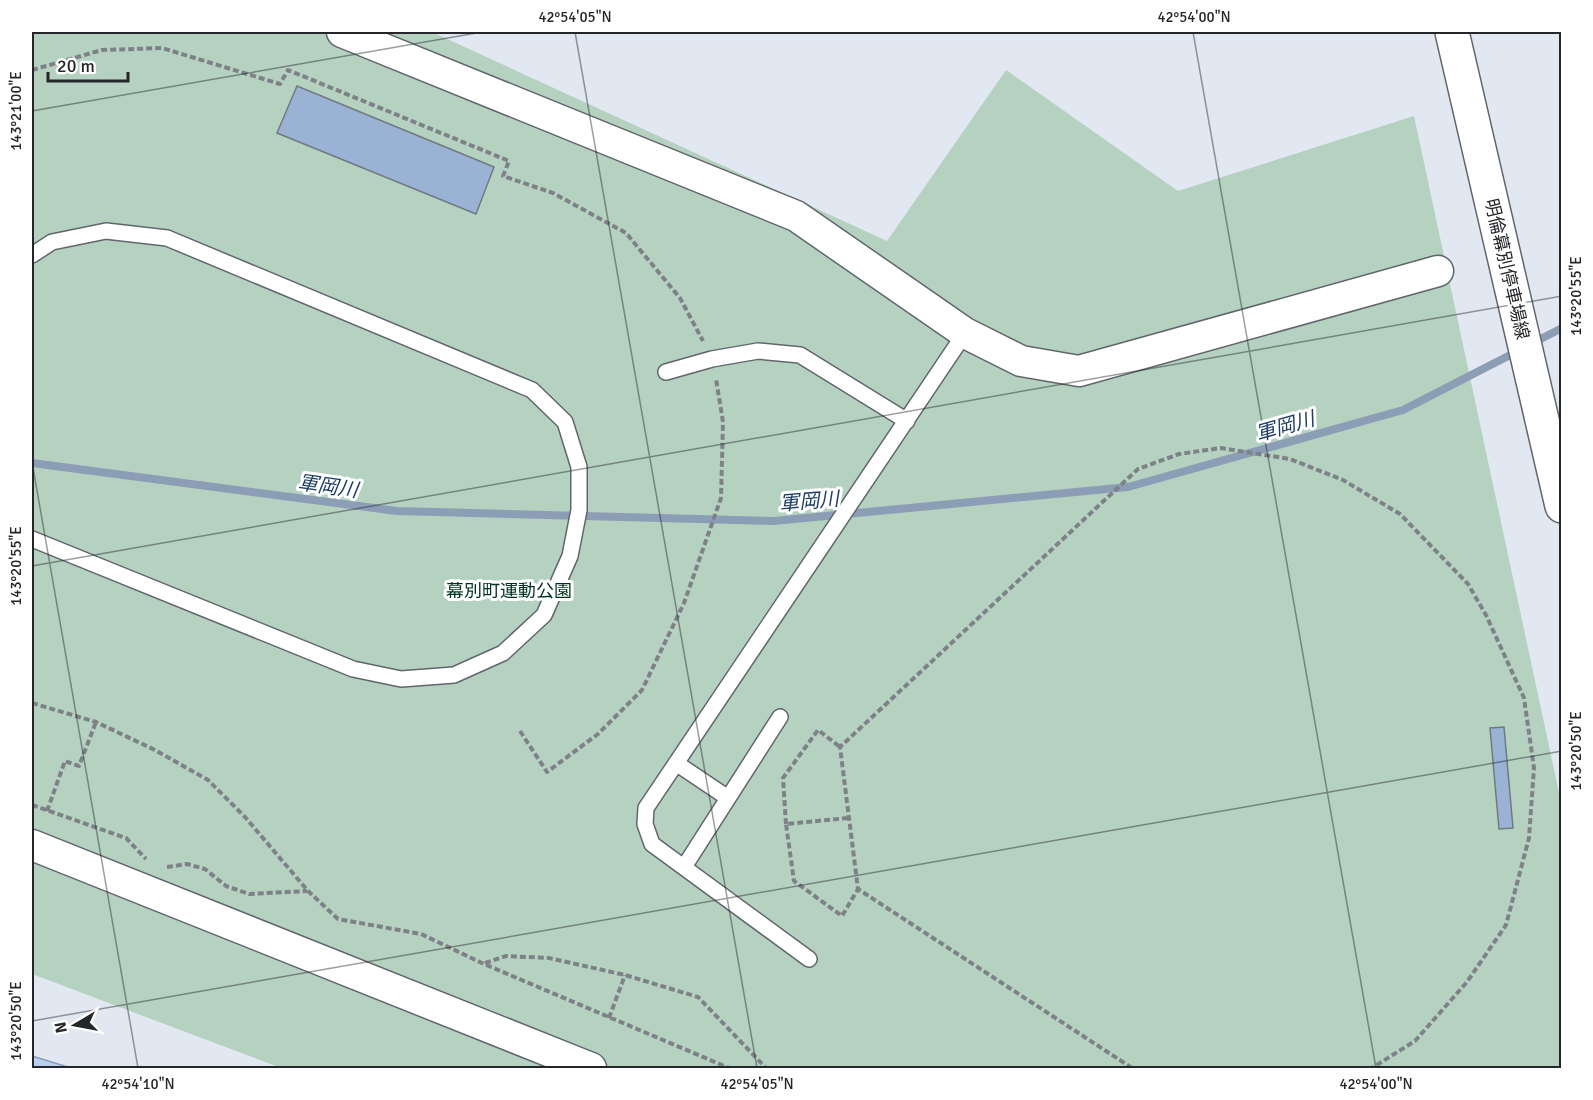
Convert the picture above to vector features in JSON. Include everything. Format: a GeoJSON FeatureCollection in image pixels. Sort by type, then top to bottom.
{"type":"FeatureCollection","features":[{"type":"Feature","properties":{"kind":"main road","name":"明倫幕別停車場線"},"geometry":{"type":"LineString","coordinates":[[1452,32],[1562,506]]}},
{"type":"Feature","properties":{"kind":"street"},"geometry":{"type":"LineString","coordinates":[[342,32],[796,216],[965,333],[1021,361],[1079,370],[1438,271]]}},
{"type":"Feature","properties":{"kind":"street"},"geometry":{"type":"LineString","coordinates":[[32,845],[591,1068]]}},
{"type":"Feature","properties":{"kind":"lane"},"geometry":{"type":"LineString","coordinates":[[32,255],[52,242],[106,231],[167,238],[532,390],[565,422],[579,466],[579,510],[570,556],[544,615],[503,653],[454,675],[401,679],[353,669],[32,539]]}},
{"type":"Feature","properties":{"kind":"lane"},"geometry":{"type":"LineString","coordinates":[[809,959],[652,844],[645,824],[646,808],[965,333]]}},
{"type":"Feature","properties":{"kind":"lane"},"geometry":{"type":"LineString","coordinates":[[666,372],[712,358],[758,351],[801,355],[906,421]]}},
{"type":"Feature","properties":{"kind":"lane"},"geometry":{"type":"LineString","coordinates":[[684,867],[780,717]]}},
{"type":"Feature","properties":{"kind":"lane"},"geometry":{"type":"LineString","coordinates":[[676,763],[728,798]]}},
{"type":"Feature","properties":{"kind":"path"},"geometry":{"type":"LineString","coordinates":[[32,70],[102,50],[162,48],[280,84],[288,69],[509,161],[503,176],[554,193],[626,233],[680,298],[712,358],[723,422],[721,498],[684,603],[642,690],[598,734],[547,772],[520,731]]}},
{"type":"Feature","properties":{"kind":"path"},"geometry":{"type":"LineString","coordinates":[[840,747],[1138,469],[1179,454],[1221,448],[1244,451],[1290,459],[1343,480],[1400,514],[1468,584],[1486,615],[1524,698],[1534,768],[1529,838],[1506,925],[1467,982],[1415,1041],[1372,1068]]}},
{"type":"Feature","properties":{"kind":"path"},"geometry":{"type":"LineString","coordinates":[[32,703],[96,722],[155,750],[208,780],[245,817],[308,891],[338,920],[421,934],[484,964],[729,1068]]}},
{"type":"Feature","properties":{"kind":"path"},"geometry":{"type":"LineString","coordinates":[[47,811],[65,761],[79,766],[96,722]]}},
{"type":"Feature","properties":{"kind":"path"},"geometry":{"type":"LineString","coordinates":[[818,730],[840,747],[858,889],[842,916],[794,881],[786,824],[783,778],[818,730]]}},
{"type":"Feature","properties":{"kind":"path"},"geometry":{"type":"LineString","coordinates":[[32,805],[126,838],[151,864]]}},
{"type":"Feature","properties":{"kind":"path"},"geometry":{"type":"LineString","coordinates":[[786,824],[848,818]]}},
{"type":"Feature","properties":{"kind":"path"},"geometry":{"type":"LineString","coordinates":[[158,866],[187,864],[205,869],[226,886],[249,894],[308,891]]}},
{"type":"Feature","properties":{"kind":"path"},"geometry":{"type":"LineString","coordinates":[[858,889],[1132,1068]]}},
{"type":"Feature","properties":{"kind":"path"},"geometry":{"type":"LineString","coordinates":[[484,964],[506,956],[549,958],[625,975],[698,997],[765,1068]]}},
{"type":"Feature","properties":{"kind":"path"},"geometry":{"type":"LineString","coordinates":[[609,1018],[625,975]]}},
{"type":"Feature","properties":{"kind":"green space","name":"幕別町運動公園"},"geometry":{"type":"Polygon","coordinates":[[[32,32],[432,32],[887,241],[1006,70],[1178,191],[1414,116],[1561,802],[1561,1068],[281,1068],[32,974],[32,32]]]}},
{"type":"Feature","properties":{"kind":"water"},"geometry":{"type":"Polygon","coordinates":[[[32,1056],[71,1068],[32,1068],[32,1056]]]}},
{"type":"Feature","properties":{"kind":"building"},"geometry":{"type":"Polygon","coordinates":[[[297,86],[494,167],[476,214],[277,133],[297,86]]]}},
{"type":"Feature","properties":{"kind":"building"},"geometry":{"type":"Polygon","coordinates":[[[1504,727],[1513,828],[1499,829],[1490,728],[1504,727]]]}},
{"type":"Feature","properties":{"kind":"waterway","name":"軍岡川"},"geometry":{"type":"LineString","coordinates":[[1533,343],[1562,328]]}},
{"type":"Feature","properties":{"kind":"waterway","name":"軍岡川"},"geometry":{"type":"LineString","coordinates":[[32,463],[397,511],[774,521],[1128,487],[1403,410],[1518,351]]}}]}
